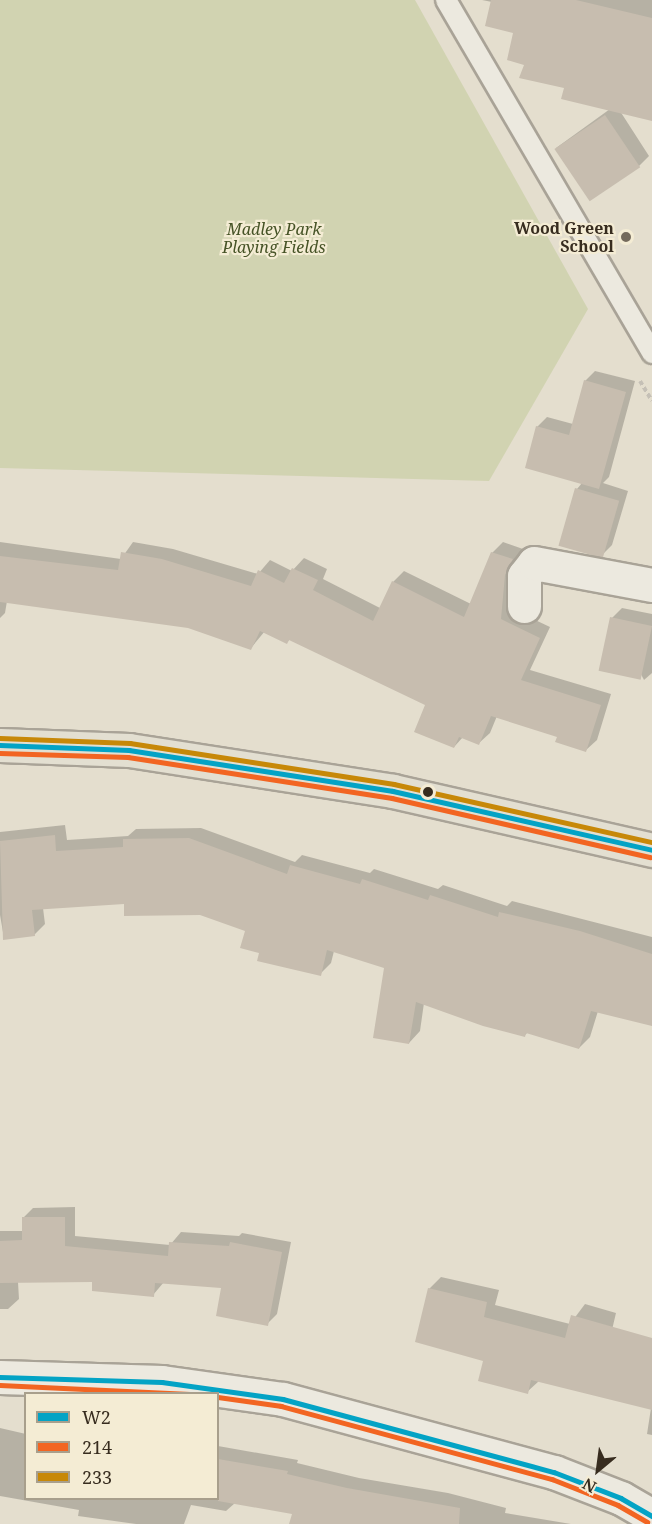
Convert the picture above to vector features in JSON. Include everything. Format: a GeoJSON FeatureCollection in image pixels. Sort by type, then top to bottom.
{"type":"FeatureCollection","features":[{"type":"Feature","properties":{"kind":"main road"},"geometry":{"type":"LineString","coordinates":[[0,745],[129,750],[393,791],[652,850]]}},
{"type":"Feature","properties":{"kind":"street"},"geometry":{"type":"LineString","coordinates":[[524,606],[524,576],[534,563],[652,585]]}},
{"type":"Feature","properties":{"kind":"street"},"geometry":{"type":"LineString","coordinates":[[0,1377],[162,1382],[283,1399],[554,1472],[621,1498],[652,1516]]}},
{"type":"Feature","properties":{"kind":"lane"},"geometry":{"type":"LineString","coordinates":[[446,0],[652,353]]}},
{"type":"Feature","properties":{"kind":"green space","name":"Madley Park Playing Fields"},"geometry":{"type":"Polygon","coordinates":[[[0,0],[415,0],[588,309],[489,481],[0,468],[0,0]]]}},
{"type":"Feature","properties":{"kind":"building"},"geometry":{"type":"Polygon","coordinates":[[[491,0],[576,0],[652,18],[652,121],[561,99],[564,88],[519,78],[524,65],[507,60],[513,33],[485,26],[491,0]]]}},
{"type":"Feature","properties":{"kind":"building"},"geometry":{"type":"Polygon","coordinates":[[[605,115],[640,167],[590,201],[554,149],[605,115]]]}},
{"type":"Feature","properties":{"kind":"building"},"geometry":{"type":"Polygon","coordinates":[[[584,380],[626,392],[599,489],[525,468],[536,426],[569,435],[584,380]]]}},
{"type":"Feature","properties":{"kind":"building"},"geometry":{"type":"Polygon","coordinates":[[[575,488],[619,501],[603,558],[558,546],[575,488]]]}},
{"type":"Feature","properties":{"kind":"building"},"geometry":{"type":"Polygon","coordinates":[[[121,552],[162,559],[251,586],[258,570],[284,583],[292,568],[318,580],[313,590],[373,621],[392,581],[464,617],[491,552],[513,559],[505,575],[501,619],[540,638],[521,680],[601,705],[586,752],[555,742],[557,737],[491,716],[479,745],[459,737],[454,748],[414,732],[425,705],[289,640],[287,644],[260,631],[251,650],[188,628],[0,602],[0,556],[118,570],[121,552]]]}},
{"type":"Feature","properties":{"kind":"building"},"geometry":{"type":"Polygon","coordinates":[[[610,617],[652,626],[641,680],[599,671],[610,617]]]}},
{"type":"Feature","properties":{"kind":"building"},"geometry":{"type":"Polygon","coordinates":[[[55,835],[56,851],[123,847],[123,839],[189,838],[287,874],[290,865],[360,884],[362,879],[428,900],[430,895],[498,917],[499,912],[580,931],[652,954],[652,1026],[591,1011],[579,1049],[526,1033],[525,1037],[483,1026],[416,1002],[409,1044],[373,1038],[384,968],[327,950],[321,976],[257,961],[259,953],[240,948],[245,931],[200,915],[124,916],[124,904],[32,910],[35,936],[3,940],[0,841],[55,835]]]}},
{"type":"Feature","properties":{"kind":"building"},"geometry":{"type":"Polygon","coordinates":[[[22,1217],[65,1217],[65,1246],[168,1256],[169,1242],[229,1246],[230,1242],[282,1252],[268,1326],[216,1316],[221,1288],[155,1283],[154,1297],[92,1291],[92,1282],[0,1283],[0,1241],[22,1240],[22,1217]]]}},
{"type":"Feature","properties":{"kind":"building"},"geometry":{"type":"Polygon","coordinates":[[[428,1288],[487,1302],[484,1317],[565,1338],[571,1315],[652,1338],[652,1410],[531,1380],[528,1394],[478,1381],[483,1361],[415,1342],[428,1288]]]}},
{"type":"Feature","properties":{"kind":"building"},"geometry":{"type":"Polygon","coordinates":[[[219,1459],[288,1471],[287,1474],[347,1488],[460,1508],[459,1524],[289,1524],[292,1514],[218,1501],[219,1459]]]}},
{"type":"Feature","properties":{"kind":"transit line","name":"233"},"geometry":{"type":"LineString","coordinates":[[0,738],[130,743],[394,784],[652,842]]}},
{"type":"Feature","properties":{"kind":"transit line","name":"W2"},"geometry":{"type":"LineString","coordinates":[[0,745],[129,750],[393,791],[652,850]]}},
{"type":"Feature","properties":{"kind":"transit line","name":"214"},"geometry":{"type":"LineString","coordinates":[[0,753],[128,757],[392,798],[650,857]]}},
{"type":"Feature","properties":{"kind":"transit line","name":"W2"},"geometry":{"type":"LineString","coordinates":[[0,1377],[162,1382],[283,1399],[554,1472],[621,1498],[652,1516]]}},
{"type":"Feature","properties":{"kind":"transit line","name":"214"},"geometry":{"type":"LineString","coordinates":[[0,1385],[148,1392]]}},
{"type":"Feature","properties":{"kind":"transit line","name":"214"},"geometry":{"type":"LineString","coordinates":[[219,1397],[281,1406],[552,1479],[618,1505],[648,1522]]}},
{"type":"Feature","properties":{"kind":"place","name":"Wood Green School"},"geometry":{"type":"Point","coordinates":[626,237]}}]}
